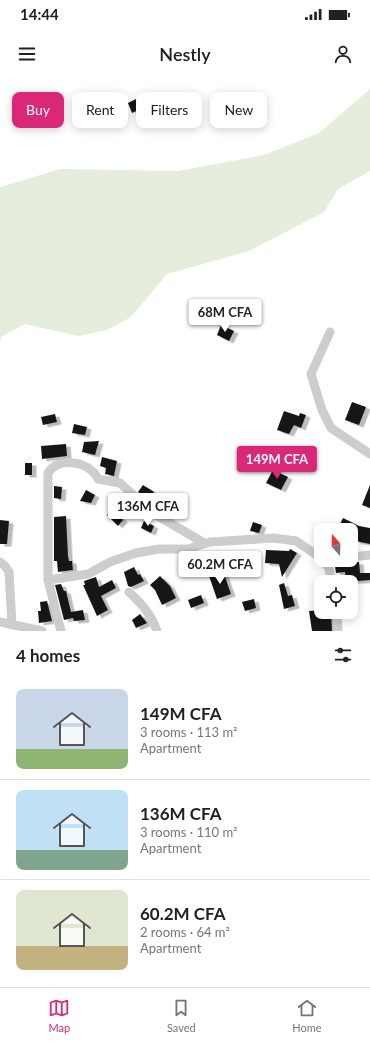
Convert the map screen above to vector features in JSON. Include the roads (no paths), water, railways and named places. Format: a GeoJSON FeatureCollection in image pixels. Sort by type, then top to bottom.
{"type":"FeatureCollection","features":[{"type":"Feature","properties":{"kind":"street"},"geometry":{"type":"LineString","coordinates":[[330,332],[311,374],[322,410],[331,428],[370,454]]}},
{"type":"Feature","properties":{"kind":"street"},"geometry":{"type":"LineString","coordinates":[[61,631],[48,580],[48,473],[51,467],[56,464],[75,462],[90,467],[98,479],[120,483],[153,513],[204,543]]}},
{"type":"Feature","properties":{"kind":"street"},"geometry":{"type":"LineString","coordinates":[[48,580],[88,574],[136,553],[159,549],[188,549],[204,543],[274,538],[296,541],[314,553]]}},
{"type":"Feature","properties":{"kind":"street"},"geometry":{"type":"LineString","coordinates":[[358,556],[370,555]]}},
{"type":"Feature","properties":{"kind":"street"},"geometry":{"type":"LineString","coordinates":[[0,562],[9,572],[12,625]]}},
{"type":"Feature","properties":{"kind":"street"},"geometry":{"type":"LineString","coordinates":[[129,592],[145,608],[153,619],[157,631]]}},
{"type":"Feature","properties":{"kind":"street"},"geometry":{"type":"LineString","coordinates":[[337,619],[338,631]]}},
{"type":"Feature","properties":{"kind":"street"},"geometry":{"type":"LineString","coordinates":[[0,622],[42,631]]}}]}
